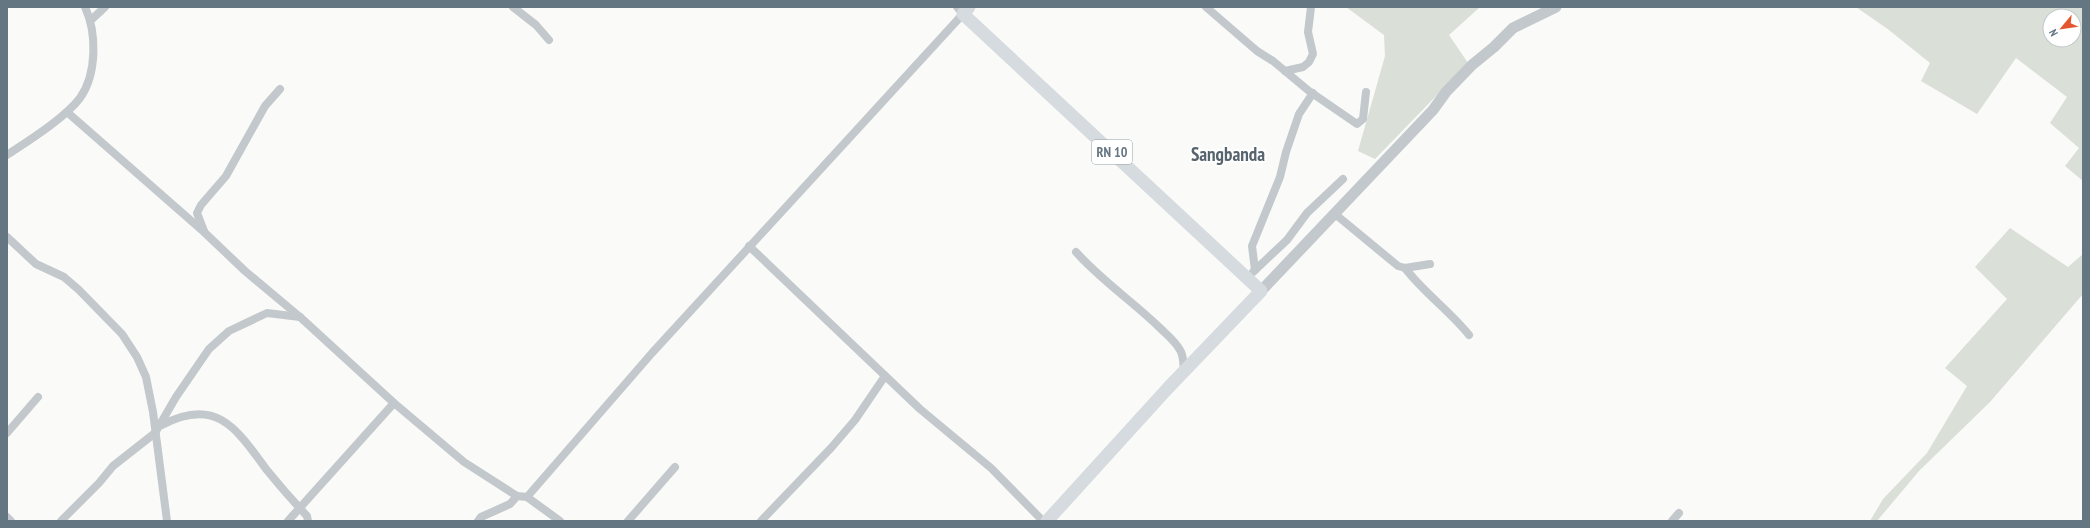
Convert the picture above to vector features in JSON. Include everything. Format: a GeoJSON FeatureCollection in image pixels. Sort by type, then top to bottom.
{"type":"FeatureCollection","features":[{"type":"Feature","properties":{"kind":"main road","name":"RN 10"},"geometry":{"type":"LineString","coordinates":[[963,9],[1251,274],[1261,291]]}},
{"type":"Feature","properties":{"kind":"main road"},"geometry":{"type":"LineString","coordinates":[[1047,521],[1184,371],[1261,291]]}},
{"type":"Feature","properties":{"kind":"street"},"geometry":{"type":"LineString","coordinates":[[7,155],[67,112],[80,98],[90,73],[94,50],[91,20],[85,7]]}},
{"type":"Feature","properties":{"kind":"street"},"geometry":{"type":"LineString","coordinates":[[91,20],[105,7]]}},
{"type":"Feature","properties":{"kind":"street"},"geometry":{"type":"LineString","coordinates":[[513,7],[536,25],[549,40]]}},
{"type":"Feature","properties":{"kind":"street"},"geometry":{"type":"LineString","coordinates":[[1206,7],[1257,51],[1312,93],[1357,124],[1363,119],[1366,92]]}},
{"type":"Feature","properties":{"kind":"street"},"geometry":{"type":"LineString","coordinates":[[1285,71],[1303,67],[1309,62],[1313,54],[1308,32],[1311,7]]}},
{"type":"Feature","properties":{"kind":"street"},"geometry":{"type":"LineString","coordinates":[[1261,291],[1433,110],[1446,92],[1472,65],[1494,48],[1513,28],[1556,7]]}},
{"type":"Feature","properties":{"kind":"street"},"geometry":{"type":"LineString","coordinates":[[527,497],[564,457],[652,353],[963,9]]}},
{"type":"Feature","properties":{"kind":"street"},"geometry":{"type":"LineString","coordinates":[[204,232],[197,213],[201,205],[226,176],[265,106],[280,89]]}},
{"type":"Feature","properties":{"kind":"street"},"geometry":{"type":"LineString","coordinates":[[1251,274],[1252,246],[1280,178],[1286,152],[1299,114],[1312,93]]}},
{"type":"Feature","properties":{"kind":"street"},"geometry":{"type":"LineString","coordinates":[[67,112],[204,232],[245,271],[300,317],[394,404],[464,462],[517,496],[527,497],[560,521]]}},
{"type":"Feature","properties":{"kind":"street"},"geometry":{"type":"LineString","coordinates":[[1251,274],[1287,240],[1307,213],[1343,179]]}},
{"type":"Feature","properties":{"kind":"street"},"geometry":{"type":"LineString","coordinates":[[1335,214],[1393,263],[1405,268],[1418,285],[1460,323],[1469,335]]}},
{"type":"Feature","properties":{"kind":"street"},"geometry":{"type":"LineString","coordinates":[[7,237],[36,264],[64,277],[79,290],[122,334],[142,366],[153,412],[167,521]]}},
{"type":"Feature","properties":{"kind":"street"},"geometry":{"type":"LineString","coordinates":[[748,246],[920,409],[991,468],[1043,521]]}},
{"type":"Feature","properties":{"kind":"street"},"geometry":{"type":"LineString","coordinates":[[1076,252],[1090,268],[1140,308],[1172,340],[1180,350],[1183,358],[1184,371]]}},
{"type":"Feature","properties":{"kind":"street"},"geometry":{"type":"LineString","coordinates":[[1405,268],[1430,264]]}},
{"type":"Feature","properties":{"kind":"street"},"geometry":{"type":"LineString","coordinates":[[61,521],[99,483],[113,466],[155,433],[176,397],[209,349],[229,332],[267,313],[300,317]]}},
{"type":"Feature","properties":{"kind":"street"},"geometry":{"type":"LineString","coordinates":[[761,521],[831,448],[855,420],[885,376]]}},
{"type":"Feature","properties":{"kind":"street"},"geometry":{"type":"LineString","coordinates":[[7,433],[38,397]]}},
{"type":"Feature","properties":{"kind":"street"},"geometry":{"type":"LineString","coordinates":[[288,521],[394,404]]}},
{"type":"Feature","properties":{"kind":"street"},"geometry":{"type":"LineString","coordinates":[[161,425],[183,415],[197,414],[210,415],[224,421],[243,437],[283,490],[300,508],[308,521]]}},
{"type":"Feature","properties":{"kind":"street"},"geometry":{"type":"LineString","coordinates":[[628,521],[675,467]]}},
{"type":"Feature","properties":{"kind":"street"},"geometry":{"type":"LineString","coordinates":[[478,521],[481,517],[510,504],[517,496]]}},
{"type":"Feature","properties":{"kind":"street"},"geometry":{"type":"LineString","coordinates":[[1672,521],[1679,513]]}},
{"type":"Feature","properties":{"kind":"street"},"geometry":{"type":"LineString","coordinates":[[7,517],[11,521]]}},
{"type":"Feature","properties":{"kind":"shaded area"},"geometry":{"type":"Polygon","coordinates":[[[1346,7],[1480,7],[1449,35],[1468,63],[1375,159],[1358,151],[1385,56],[1384,35],[1346,7]]]}},
{"type":"Feature","properties":{"kind":"shaded area"},"geometry":{"type":"Polygon","coordinates":[[[1856,7],[2083,7],[2083,181],[2065,166],[2079,148],[2050,123],[2067,97],[2016,58],[1977,114],[1921,81],[1930,63],[1889,30],[1856,7]]]}},
{"type":"Feature","properties":{"kind":"shaded area"},"geometry":{"type":"Polygon","coordinates":[[[2010,228],[2068,267],[2083,254],[2083,294],[1990,402],[1919,471],[1877,521],[1870,521],[1883,499],[1927,453],[1967,386],[1945,368],[2007,299],[1975,267],[2010,228]]]}},
{"type":"Feature","properties":{"kind":"district","name":"Sangbanda"},"geometry":{"type":"Point","coordinates":[1228,154]}}]}
